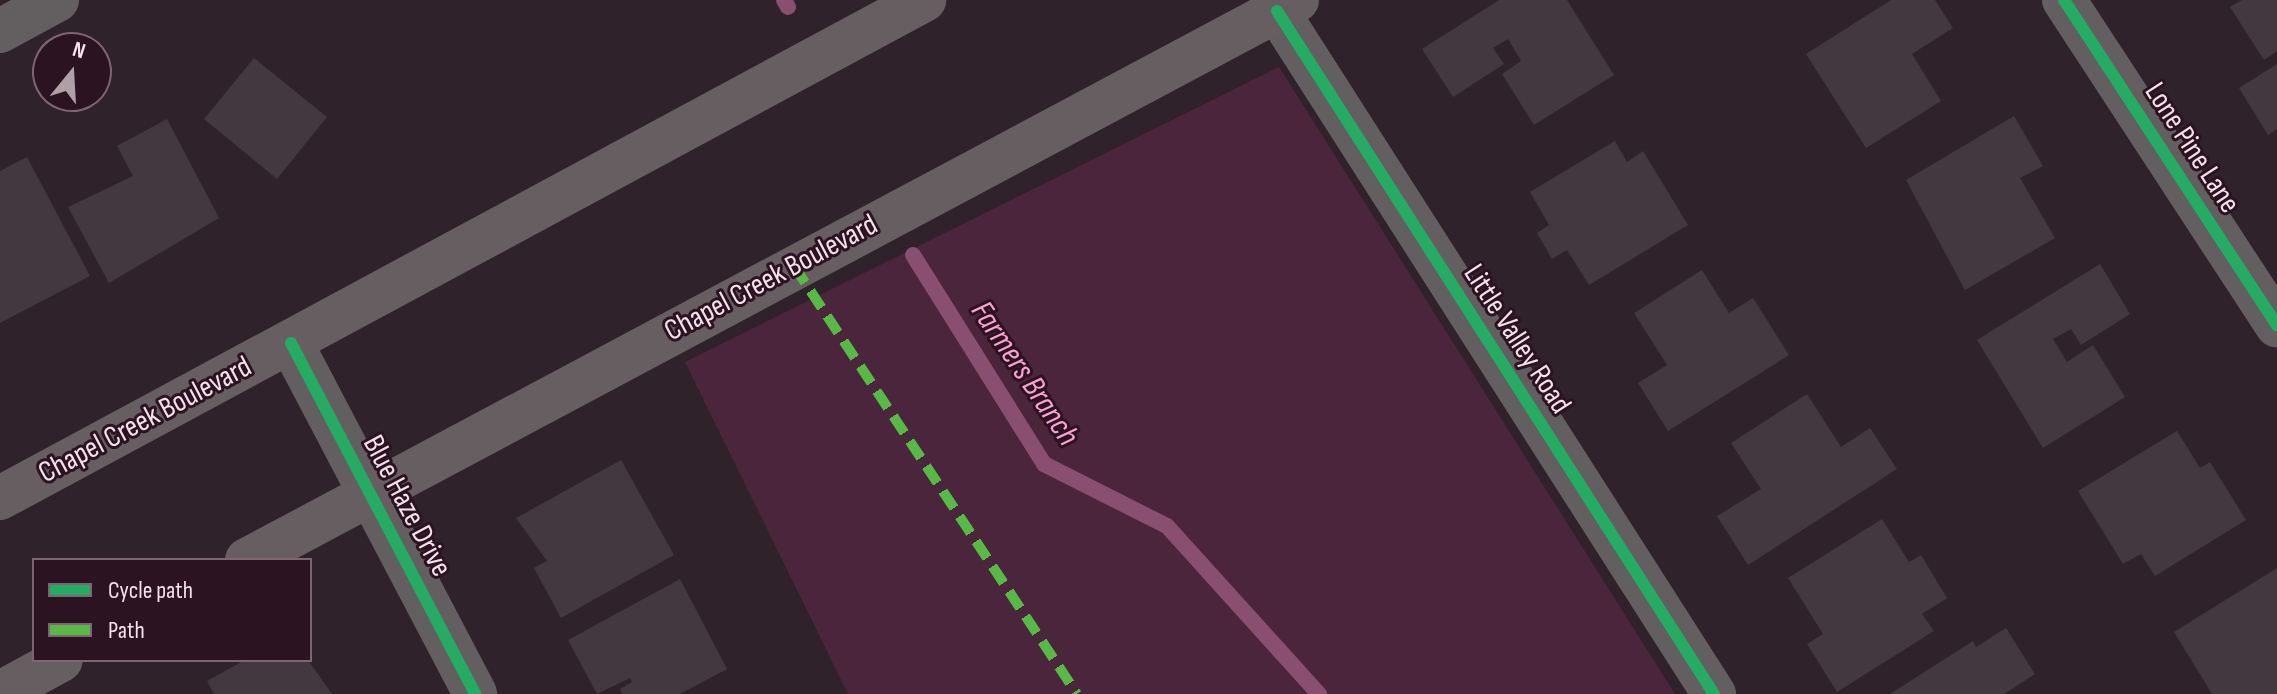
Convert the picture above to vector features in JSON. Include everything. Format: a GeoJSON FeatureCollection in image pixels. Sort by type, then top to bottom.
{"type":"FeatureCollection","features":[{"type":"Feature","properties":{"kind":"main road","name":"Chapel Creek Boulevard"},"geometry":{"type":"LineString","coordinates":[[0,498],[291,343],[902,5]]}},
{"type":"Feature","properties":{"kind":"main road","name":"Chapel Creek Boulevard"},"geometry":{"type":"LineString","coordinates":[[251,558],[1287,6]]}},
{"type":"Feature","properties":{"kind":"main road"},"geometry":{"type":"LineString","coordinates":[[0,693],[57,662]]}},
{"type":"Feature","properties":{"kind":"street"},"geometry":{"type":"LineString","coordinates":[[0,31],[57,0]]}},
{"type":"Feature","properties":{"kind":"street","name":"Lone Pine Lane"},"geometry":{"type":"LineString","coordinates":[[2064,0],[2277,325]]}},
{"type":"Feature","properties":{"kind":"street","name":"Little Valley Road"},"geometry":{"type":"LineString","coordinates":[[1287,6],[1714,694]]}},
{"type":"Feature","properties":{"kind":"street","name":"Blue Haze Drive"},"geometry":{"type":"LineString","coordinates":[[291,343],[475,694]]}},
{"type":"Feature","properties":{"kind":"shaded area"},"geometry":{"type":"Polygon","coordinates":[[[1279,67],[1675,694],[848,694],[685,362],[1279,67]]]}},
{"type":"Feature","properties":{"kind":"building"},"geometry":{"type":"Polygon","coordinates":[[[1499,0],[1567,0],[1614,75],[1534,125],[1502,74],[1521,61],[1508,39],[1493,48],[1504,64],[1453,97],[1422,49],[1499,0]]]}},
{"type":"Feature","properties":{"kind":"building"},"geometry":{"type":"Polygon","coordinates":[[[1891,0],[1935,0],[1953,28],[1912,54],[1941,101],[1866,148],[1806,54],[1891,0]]]}},
{"type":"Feature","properties":{"kind":"building"},"geometry":{"type":"Polygon","coordinates":[[[2242,0],[2277,0],[2277,51],[2264,60],[2230,7],[2242,0]]]}},
{"type":"Feature","properties":{"kind":"building"},"geometry":{"type":"Polygon","coordinates":[[[254,58],[327,117],[277,179],[204,119],[254,58]]]}},
{"type":"Feature","properties":{"kind":"building"},"geometry":{"type":"Polygon","coordinates":[[[2277,64],[2277,129],[2268,135],[2239,88],[2277,64]]]}},
{"type":"Feature","properties":{"kind":"building"},"geometry":{"type":"Polygon","coordinates":[[[2014,116],[2043,166],[2020,178],[2055,238],[1965,290],[1906,180],[2014,116]]]}},
{"type":"Feature","properties":{"kind":"building"},"geometry":{"type":"Polygon","coordinates":[[[167,119],[219,218],[109,283],[68,207],[133,176],[117,146],[167,119]]]}},
{"type":"Feature","properties":{"kind":"building"},"geometry":{"type":"Polygon","coordinates":[[[1615,141],[1627,162],[1643,151],[1688,225],[1589,285],[1567,250],[1552,259],[1537,233],[1549,225],[1530,192],[1615,141]]]}},
{"type":"Feature","properties":{"kind":"building"},"geometry":{"type":"Polygon","coordinates":[[[27,157],[90,276],[0,323],[0,171],[27,157]]]}},
{"type":"Feature","properties":{"kind":"building"},"geometry":{"type":"Polygon","coordinates":[[[2100,264],[2130,314],[2081,345],[2071,329],[2053,339],[2067,362],[2093,345],[2125,397],[2043,448],[1977,340],[2100,264]]]}},
{"type":"Feature","properties":{"kind":"building"},"geometry":{"type":"Polygon","coordinates":[[[1702,270],[1729,313],[1753,298],[1789,355],[1668,431],[1638,383],[1667,365],[1634,313],[1702,270]]]}},
{"type":"Feature","properties":{"kind":"building"},"geometry":{"type":"Polygon","coordinates":[[[1807,394],[1841,447],[1870,428],[1897,469],[1748,565],[1717,516],[1761,489],[1731,443],[1807,394]]]}},
{"type":"Feature","properties":{"kind":"building"},"geometry":{"type":"Polygon","coordinates":[[[2177,431],[2200,468],[2210,462],[2246,520],[2155,576],[2141,554],[2123,564],[2078,491],[2177,431]]]}},
{"type":"Feature","properties":{"kind":"building"},"geometry":{"type":"Polygon","coordinates":[[[621,460],[674,555],[561,618],[534,568],[547,561],[516,518],[621,460]]]}},
{"type":"Feature","properties":{"kind":"building"},"geometry":{"type":"Polygon","coordinates":[[[1882,519],[1909,562],[1921,555],[1947,598],[1922,614],[1934,631],[1837,692],[1807,644],[1823,634],[1788,578],[1882,519]]]}},
{"type":"Feature","properties":{"kind":"building"},"geometry":{"type":"Polygon","coordinates":[[[2277,568],[2277,694],[2212,694],[2174,632],[2277,568]]]}},
{"type":"Feature","properties":{"kind":"building"},"geometry":{"type":"Polygon","coordinates":[[[680,579],[727,669],[680,694],[622,694],[620,689],[632,682],[630,678],[597,694],[568,640],[680,579]]]}},
{"type":"Feature","properties":{"kind":"building"},"geometry":{"type":"Polygon","coordinates":[[[2006,628],[2035,674],[2004,694],[1890,694],[1973,641],[1976,647],[2006,628]]]}},
{"type":"Feature","properties":{"kind":"building"},"geometry":{"type":"Polygon","coordinates":[[[241,662],[309,662],[332,694],[214,694],[207,681],[241,662]]]}},
{"type":"Feature","properties":{"kind":"waterway","name":"Farmers Branch"},"geometry":{"type":"LineString","coordinates":[[784,0],[788,7]]}},
{"type":"Feature","properties":{"kind":"waterway","name":"Farmers Branch"},"geometry":{"type":"LineString","coordinates":[[913,255],[1044,464],[1167,526],[1319,694]]}},
{"type":"Feature","properties":{"kind":"marked path"},"geometry":{"type":"LineString","coordinates":[[794,266],[1077,694]]}},
{"type":"Feature","properties":{"kind":"cycle path"},"geometry":{"type":"LineString","coordinates":[[2064,0],[2277,325]]}},
{"type":"Feature","properties":{"kind":"cycle path"},"geometry":{"type":"LineString","coordinates":[[1277,11],[1714,694]]}},
{"type":"Feature","properties":{"kind":"cycle path"},"geometry":{"type":"LineString","coordinates":[[291,343],[475,694]]}}]}
